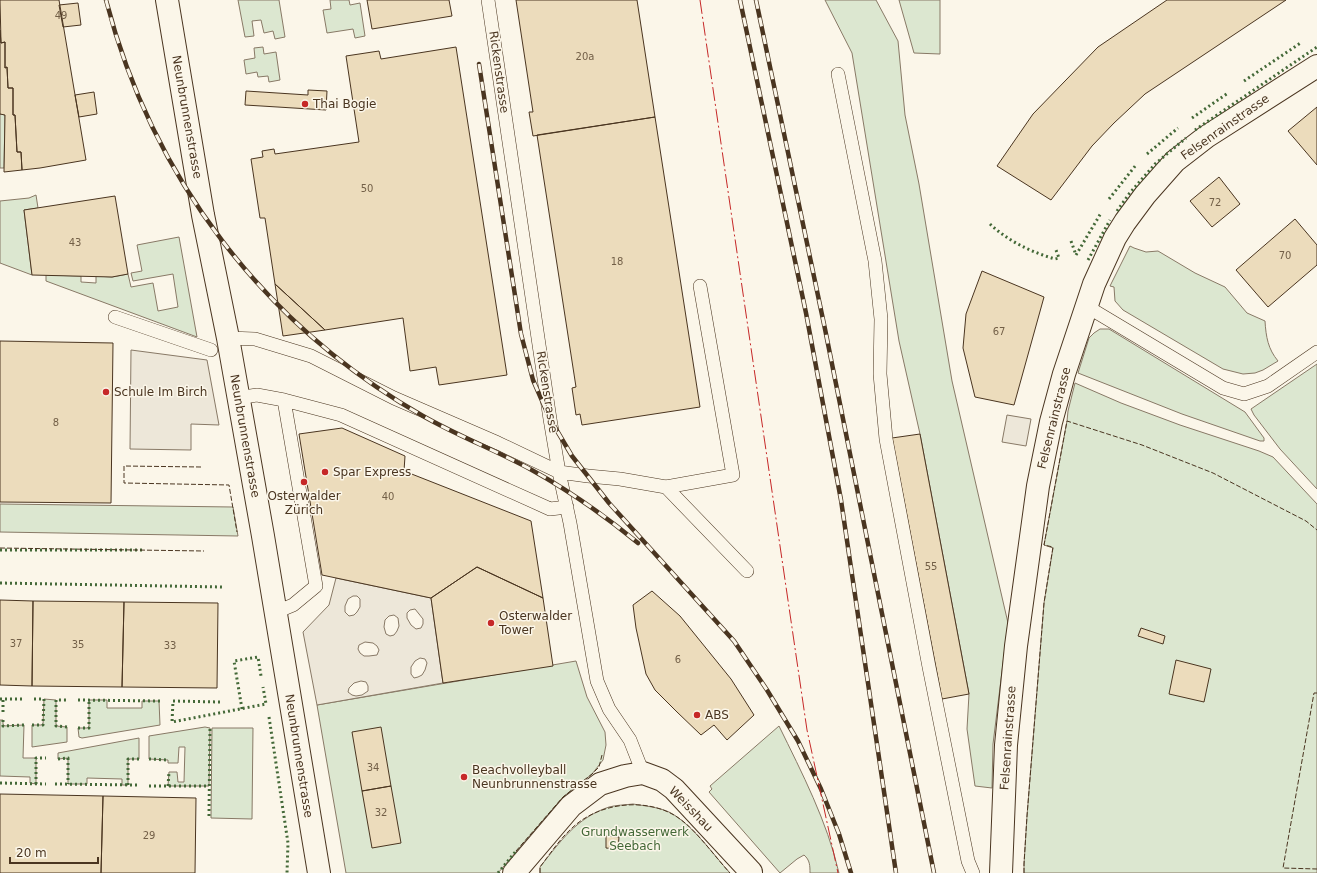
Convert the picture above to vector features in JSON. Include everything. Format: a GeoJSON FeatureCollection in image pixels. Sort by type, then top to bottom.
{"type":"FeatureCollection","features":[{"type":"Feature","properties":{"kind":"street","name":"Neunbrunnenstrasse"},"geometry":{"type":"LineString","coordinates":[[167,0],[203,215],[219,344],[238,398],[276,612],[319,873]]}},
{"type":"Feature","properties":{"kind":"street","name":"Felsenrainstrasse"},"geometry":{"type":"LineString","coordinates":[[1000,873],[1006,745],[1016,646],[1038,486],[1051,422],[1064,374],[1086,306],[1100,270],[1115,238],[1145,195],[1176,161],[1206,137],[1317,66]]}},
{"type":"Feature","properties":{"kind":"street","name":"Weisshau"},"geometry":{"type":"LineString","coordinates":[[643,773],[662,780],[674,789],[751,872]]}},
{"type":"Feature","properties":{"kind":"street"},"geometry":{"type":"LineString","coordinates":[[514,873],[571,806],[600,784],[625,776],[643,773]]}},
{"type":"Feature","properties":{"kind":"lane","name":"Rickenstrasse"},"geometry":{"type":"LineString","coordinates":[[488,0],[549,411],[597,681],[609,709],[630,740],[643,773]]}},
{"type":"Feature","properties":{"kind":"lane"},"geometry":{"type":"LineString","coordinates":[[838,74],[875,261],[881,320],[880,374],[886,439],[932,683],[968,861],[973,873]]}},
{"type":"Feature","properties":{"kind":"lane"},"geometry":{"type":"LineString","coordinates":[[115,317],[219,344],[255,339],[311,356],[394,398],[498,442],[559,472],[620,479],[666,487],[733,475],[700,286]]}},
{"type":"Feature","properties":{"kind":"lane"},"geometry":{"type":"LineString","coordinates":[[1086,306],[1223,388],[1244,394],[1268,386],[1317,352]]}},
{"type":"Feature","properties":{"kind":"lane"},"geometry":{"type":"LineString","coordinates":[[238,398],[257,394],[341,415],[550,510],[567,507]]}},
{"type":"Feature","properties":{"kind":"lane"},"geometry":{"type":"LineString","coordinates":[[276,612],[293,605],[316,586],[284,400]]}},
{"type":"Feature","properties":{"kind":"lane"},"geometry":{"type":"LineString","coordinates":[[666,487],[747,571]]}},
{"type":"Feature","properties":{"kind":"green space"},"geometry":{"type":"Polygon","coordinates":[[[238,0],[279,0],[285,37],[275,39],[273,31],[264,33],[261,20],[252,21],[254,36],[245,37],[238,0]]]}},
{"type":"Feature","properties":{"kind":"green space"},"geometry":{"type":"Polygon","coordinates":[[[330,0],[349,0],[350,5],[360,3],[365,36],[355,38],[353,29],[327,33],[323,10],[331,9],[330,0]]]}},
{"type":"Feature","properties":{"kind":"green space"},"geometry":{"type":"Polygon","coordinates":[[[825,0],[876,0],[898,41],[905,115],[919,184],[952,381],[1008,623],[993,744],[992,788],[975,786],[967,729],[969,694],[920,434],[899,341],[852,53],[825,0]]]}},
{"type":"Feature","properties":{"kind":"green space"},"geometry":{"type":"Polygon","coordinates":[[[899,0],[940,0],[940,54],[914,53],[899,0]]]}},
{"type":"Feature","properties":{"kind":"green space"},"geometry":{"type":"Polygon","coordinates":[[[263,47],[264,54],[276,52],[280,80],[269,82],[268,76],[258,77],[257,72],[246,74],[244,60],[255,58],[254,48],[263,47]]]}},
{"type":"Feature","properties":{"kind":"green space"},"geometry":{"type":"Polygon","coordinates":[[[0,114],[5,115],[4,168],[0,168],[0,114]]]}},
{"type":"Feature","properties":{"kind":"green space"},"geometry":{"type":"Polygon","coordinates":[[[36,195],[38,208],[24,210],[32,275],[0,263],[0,201],[29,198],[36,195]]]}},
{"type":"Feature","properties":{"kind":"green space"},"geometry":{"type":"Polygon","coordinates":[[[179,237],[197,337],[46,281],[46,275],[81,276],[81,282],[96,283],[96,276],[112,277],[128,274],[131,287],[153,283],[158,311],[178,307],[173,274],[133,281],[131,273],[142,271],[137,245],[179,237]]]}},
{"type":"Feature","properties":{"kind":"green space"},"geometry":{"type":"Polygon","coordinates":[[[1130,246],[1146,252],[1158,251],[1195,273],[1225,287],[1247,313],[1265,321],[1268,342],[1278,361],[1255,373],[1243,374],[1223,369],[1123,310],[1115,301],[1114,287],[1110,286],[1130,246]]]}},
{"type":"Feature","properties":{"kind":"green space"},"geometry":{"type":"Polygon","coordinates":[[[1100,329],[1109,329],[1245,412],[1264,438],[1264,441],[1260,441],[1182,414],[1078,373],[1089,338],[1100,329]]]}},
{"type":"Feature","properties":{"kind":"green space"},"geometry":{"type":"Polygon","coordinates":[[[1317,364],[1317,489],[1280,449],[1251,409],[1317,364]]]}},
{"type":"Feature","properties":{"kind":"green space"},"geometry":{"type":"Polygon","coordinates":[[[1075,383],[1121,403],[1273,457],[1317,504],[1317,873],[1024,873],[1027,816],[1044,603],[1053,548],[1044,545],[1068,411],[1075,383]]]}},
{"type":"Feature","properties":{"kind":"green space"},"geometry":{"type":"Polygon","coordinates":[[[0,504],[233,507],[238,536],[0,532],[0,504]]]}},
{"type":"Feature","properties":{"kind":"green space"},"geometry":{"type":"Polygon","coordinates":[[[576,661],[587,697],[605,732],[606,745],[603,760],[592,774],[563,797],[498,873],[346,873],[317,705],[576,661]]]}},
{"type":"Feature","properties":{"kind":"green space"},"geometry":{"type":"Polygon","coordinates":[[[44,699],[56,700],[56,726],[67,727],[67,742],[32,747],[32,725],[43,725],[44,699]]]}},
{"type":"Feature","properties":{"kind":"green space"},"geometry":{"type":"Polygon","coordinates":[[[89,700],[107,700],[107,708],[142,708],[142,701],[159,701],[160,725],[82,738],[79,737],[78,728],[89,728],[89,700]]]}},
{"type":"Feature","properties":{"kind":"green space"},"geometry":{"type":"Polygon","coordinates":[[[0,720],[3,720],[3,726],[24,725],[23,758],[36,758],[36,784],[30,783],[30,777],[0,776],[0,720]]]}},
{"type":"Feature","properties":{"kind":"green space"},"geometry":{"type":"Polygon","coordinates":[[[779,726],[821,816],[839,873],[810,873],[809,861],[804,855],[780,873],[709,792],[712,789],[710,786],[779,726]]]}},
{"type":"Feature","properties":{"kind":"green space"},"geometry":{"type":"Polygon","coordinates":[[[205,727],[210,728],[209,786],[168,786],[169,772],[177,772],[178,782],[184,782],[185,747],[179,747],[178,763],[168,763],[168,760],[149,759],[149,736],[205,727]]]}},
{"type":"Feature","properties":{"kind":"green space"},"geometry":{"type":"Polygon","coordinates":[[[212,728],[253,728],[252,819],[211,818],[212,728]]]}},
{"type":"Feature","properties":{"kind":"green space"},"geometry":{"type":"Polygon","coordinates":[[[139,738],[139,759],[128,759],[128,785],[122,785],[122,779],[87,778],[87,784],[68,784],[68,758],[58,759],[58,753],[139,738]]]}},
{"type":"Feature","properties":{"kind":"green space","name":"Grundwasserwerk Seebach"},"geometry":{"type":"Polygon","coordinates":[[[633,804],[660,809],[677,817],[693,831],[730,873],[540,873],[540,867],[562,840],[578,824],[597,812],[609,807],[633,804]]]}},
{"type":"Feature","properties":{"kind":"shaded area"},"geometry":{"type":"Polygon","coordinates":[[[131,350],[207,360],[219,425],[191,424],[191,450],[130,449],[131,350]]]}},
{"type":"Feature","properties":{"kind":"shaded area"},"geometry":{"type":"Polygon","coordinates":[[[1007,415],[1031,419],[1026,446],[1002,442],[1007,415]]]}},
{"type":"Feature","properties":{"kind":"shaded area"},"geometry":{"type":"Polygon","coordinates":[[[336,578],[431,598],[443,683],[317,705],[303,632],[329,605],[336,578]],[[353,596],[348,599],[345,606],[345,612],[349,616],[354,615],[360,607],[360,599],[357,596],[353,596]],[[415,609],[410,610],[407,613],[407,618],[411,625],[416,629],[421,628],[423,619],[415,609]],[[394,615],[389,616],[385,620],[384,627],[386,634],[390,636],[394,635],[399,626],[398,618],[394,615]],[[365,642],[359,645],[358,649],[364,656],[377,655],[379,650],[373,643],[365,642]],[[420,658],[415,661],[411,667],[411,674],[414,678],[418,677],[422,675],[427,663],[425,659],[420,658]],[[361,681],[354,683],[349,688],[348,692],[356,696],[362,695],[368,691],[366,682],[361,681]]]}},
{"type":"Feature","properties":{"kind":"building"},"geometry":{"type":"Polygon","coordinates":[[[0,0],[59,0],[86,160],[22,170],[21,152],[17,152],[15,115],[13,115],[13,88],[8,88],[7,67],[5,68],[5,42],[1,43],[0,0]]]}},
{"type":"Feature","properties":{"kind":"building"},"geometry":{"type":"Polygon","coordinates":[[[367,0],[449,0],[452,16],[372,29],[367,0]]]}},
{"type":"Feature","properties":{"kind":"building"},"geometry":{"type":"Polygon","coordinates":[[[516,0],[637,0],[655,117],[533,136],[529,112],[533,112],[516,0]]]}},
{"type":"Feature","properties":{"kind":"building"},"geometry":{"type":"Polygon","coordinates":[[[1167,0],[1286,0],[1145,94],[1092,146],[1051,200],[997,166],[1033,114],[1098,47],[1167,0]]]}},
{"type":"Feature","properties":{"kind":"building"},"geometry":{"type":"Polygon","coordinates":[[[78,3],[81,25],[63,27],[59,5],[78,3]]]}},
{"type":"Feature","properties":{"kind":"building"},"geometry":{"type":"Polygon","coordinates":[[[0,30],[1,43],[5,42],[5,68],[7,67],[8,88],[13,88],[13,115],[15,115],[17,152],[21,152],[22,170],[4,172],[5,115],[0,114],[0,30]]]}},
{"type":"Feature","properties":{"kind":"building"},"geometry":{"type":"Polygon","coordinates":[[[456,47],[507,375],[439,385],[436,367],[410,371],[403,318],[325,330],[275,284],[265,218],[260,218],[251,159],[263,157],[262,151],[274,149],[275,154],[359,142],[346,56],[379,51],[381,59],[456,47]]]}},
{"type":"Feature","properties":{"kind":"building"},"geometry":{"type":"Polygon","coordinates":[[[308,90],[327,91],[326,110],[245,105],[246,91],[308,95],[308,90]]]}},
{"type":"Feature","properties":{"kind":"building"},"geometry":{"type":"Polygon","coordinates":[[[94,92],[97,114],[79,117],[75,95],[94,92]]]}},
{"type":"Feature","properties":{"kind":"building"},"geometry":{"type":"Polygon","coordinates":[[[1317,107],[1317,165],[1288,131],[1317,107]]]}},
{"type":"Feature","properties":{"kind":"building"},"geometry":{"type":"Polygon","coordinates":[[[655,117],[700,407],[582,425],[580,414],[576,415],[572,388],[576,387],[537,135],[655,117]]]}},
{"type":"Feature","properties":{"kind":"building"},"geometry":{"type":"Polygon","coordinates":[[[1219,177],[1240,204],[1212,227],[1190,201],[1219,177]]]}},
{"type":"Feature","properties":{"kind":"building"},"geometry":{"type":"Polygon","coordinates":[[[115,196],[128,274],[112,277],[32,275],[24,210],[115,196]]]}},
{"type":"Feature","properties":{"kind":"building"},"geometry":{"type":"Polygon","coordinates":[[[1295,219],[1317,245],[1317,265],[1268,307],[1236,270],[1295,219]]]}},
{"type":"Feature","properties":{"kind":"building"},"geometry":{"type":"Polygon","coordinates":[[[982,271],[1044,297],[1014,405],[975,397],[963,348],[966,314],[982,271]]]}},
{"type":"Feature","properties":{"kind":"building"},"geometry":{"type":"Polygon","coordinates":[[[275,284],[325,330],[283,336],[275,284]]]}},
{"type":"Feature","properties":{"kind":"building"},"geometry":{"type":"Polygon","coordinates":[[[0,341],[113,343],[111,503],[0,502],[0,341]]]}},
{"type":"Feature","properties":{"kind":"building"},"geometry":{"type":"Polygon","coordinates":[[[342,428],[405,456],[404,471],[531,521],[543,598],[477,567],[431,598],[322,575],[299,434],[342,428]]]}},
{"type":"Feature","properties":{"kind":"building"},"geometry":{"type":"Polygon","coordinates":[[[920,434],[969,694],[942,699],[892,438],[920,434]]]}},
{"type":"Feature","properties":{"kind":"building","name":"Osterwalder Tower"},"geometry":{"type":"Polygon","coordinates":[[[477,567],[543,598],[553,666],[443,683],[431,598],[477,567]]]}},
{"type":"Feature","properties":{"kind":"building"},"geometry":{"type":"Polygon","coordinates":[[[652,591],[680,616],[731,679],[754,715],[727,740],[714,725],[701,735],[655,690],[646,674],[636,628],[633,605],[652,591]]]}},
{"type":"Feature","properties":{"kind":"building"},"geometry":{"type":"Polygon","coordinates":[[[0,600],[33,601],[32,686],[0,685],[0,600]]]}},
{"type":"Feature","properties":{"kind":"building"},"geometry":{"type":"Polygon","coordinates":[[[33,601],[124,602],[122,687],[32,686],[33,601]]]}},
{"type":"Feature","properties":{"kind":"building"},"geometry":{"type":"Polygon","coordinates":[[[124,602],[218,603],[217,688],[122,687],[124,602]]]}},
{"type":"Feature","properties":{"kind":"building"},"geometry":{"type":"Polygon","coordinates":[[[1141,628],[1165,636],[1163,644],[1138,636],[1141,628]]]}},
{"type":"Feature","properties":{"kind":"building"},"geometry":{"type":"Polygon","coordinates":[[[1176,660],[1211,669],[1204,702],[1169,694],[1176,660]]]}},
{"type":"Feature","properties":{"kind":"building"},"geometry":{"type":"Polygon","coordinates":[[[381,727],[391,786],[362,791],[352,732],[381,727]]]}},
{"type":"Feature","properties":{"kind":"building"},"geometry":{"type":"Polygon","coordinates":[[[391,786],[401,843],[372,848],[362,791],[391,786]]]}},
{"type":"Feature","properties":{"kind":"building"},"geometry":{"type":"Polygon","coordinates":[[[0,794],[103,796],[101,873],[0,873],[0,794]]]}},
{"type":"Feature","properties":{"kind":"building"},"geometry":{"type":"Polygon","coordinates":[[[103,796],[196,798],[195,873],[101,873],[103,796]]]}},
{"type":"Feature","properties":{"kind":"building"},"geometry":{"type":"Polygon","coordinates":[[[606,836],[619,837],[618,849],[606,848],[606,836]]]}},
{"type":"Feature","properties":{"kind":"railway"},"geometry":{"type":"LineString","coordinates":[[106,0],[126,65],[153,127],[185,186],[222,241],[265,291],[313,338],[366,379],[423,416],[463,437],[517,462],[558,485],[586,503],[638,543]]}},
{"type":"Feature","properties":{"kind":"railway"},"geometry":{"type":"LineString","coordinates":[[740,0],[806,313],[841,500],[896,873]]}},
{"type":"Feature","properties":{"kind":"railway"},"geometry":{"type":"LineString","coordinates":[[756,0],[825,329],[934,873]]}},
{"type":"Feature","properties":{"kind":"railway"},"geometry":{"type":"LineString","coordinates":[[479,64],[521,334],[533,380],[550,419],[572,456],[609,503],[734,641],[767,690],[798,741],[821,789],[839,834],[851,873]]}},
{"type":"Feature","properties":{"kind":"hedge"},"geometry":{"type":"LineString","coordinates":[[1244,81],[1302,42]]}},
{"type":"Feature","properties":{"kind":"hedge"},"geometry":{"type":"LineString","coordinates":[[1195,130],[1317,47]]}},
{"type":"Feature","properties":{"kind":"hedge"},"geometry":{"type":"LineString","coordinates":[[1192,118],[1228,93]]}},
{"type":"Feature","properties":{"kind":"hedge"},"geometry":{"type":"LineString","coordinates":[[1147,154],[1178,128]]}},
{"type":"Feature","properties":{"kind":"hedge"},"geometry":{"type":"LineString","coordinates":[[1117,211],[1129,194],[1155,164],[1186,138]]}},
{"type":"Feature","properties":{"kind":"hedge"},"geometry":{"type":"LineString","coordinates":[[1109,199],[1136,165]]}},
{"type":"Feature","properties":{"kind":"hedge"},"geometry":{"type":"LineString","coordinates":[[1076,255],[1101,213]]}},
{"type":"Feature","properties":{"kind":"hedge"},"geometry":{"type":"LineString","coordinates":[[1088,260],[1110,220]]}},
{"type":"Feature","properties":{"kind":"hedge"},"geometry":{"type":"LineString","coordinates":[[990,224],[1012,241],[1037,253],[1055,259],[1059,258],[1056,250]]}},
{"type":"Feature","properties":{"kind":"hedge"},"geometry":{"type":"LineString","coordinates":[[1071,241],[1076,255]]}},
{"type":"Feature","properties":{"kind":"hedge"},"geometry":{"type":"LineString","coordinates":[[0,550],[143,550]]}},
{"type":"Feature","properties":{"kind":"hedge"},"geometry":{"type":"LineString","coordinates":[[0,583],[222,587]]}},
{"type":"Feature","properties":{"kind":"hedge"},"geometry":{"type":"LineString","coordinates":[[242,709],[234,661],[258,657],[261,676]]}},
{"type":"Feature","properties":{"kind":"hedge"},"geometry":{"type":"LineString","coordinates":[[220,702],[173,701],[172,722],[266,704],[263,687]]}},
{"type":"Feature","properties":{"kind":"hedge"},"geometry":{"type":"LineString","coordinates":[[0,699],[22,699]]}},
{"type":"Feature","properties":{"kind":"hedge"},"geometry":{"type":"LineString","coordinates":[[3,699],[3,712]]}},
{"type":"Feature","properties":{"kind":"hedge"},"geometry":{"type":"LineString","coordinates":[[32,725],[43,725],[44,699],[33,699]]}},
{"type":"Feature","properties":{"kind":"hedge"},"geometry":{"type":"LineString","coordinates":[[67,727],[56,726],[56,700],[68,700]]}},
{"type":"Feature","properties":{"kind":"hedge"},"geometry":{"type":"LineString","coordinates":[[78,700],[160,701]]}},
{"type":"Feature","properties":{"kind":"hedge"},"geometry":{"type":"LineString","coordinates":[[78,728],[89,728],[89,700]]}},
{"type":"Feature","properties":{"kind":"hedge"},"geometry":{"type":"LineString","coordinates":[[269,717],[288,843],[287,873]]}},
{"type":"Feature","properties":{"kind":"hedge"},"geometry":{"type":"LineString","coordinates":[[3,720],[3,726],[24,725]]}},
{"type":"Feature","properties":{"kind":"hedge"},"geometry":{"type":"LineString","coordinates":[[209,816],[210,728]]}},
{"type":"Feature","properties":{"kind":"hedge"},"geometry":{"type":"LineString","coordinates":[[36,784],[36,758],[46,758]]}},
{"type":"Feature","properties":{"kind":"hedge"},"geometry":{"type":"LineString","coordinates":[[58,759],[68,758],[68,784]]}},
{"type":"Feature","properties":{"kind":"hedge"},"geometry":{"type":"LineString","coordinates":[[128,785],[128,759],[139,759]]}},
{"type":"Feature","properties":{"kind":"hedge"},"geometry":{"type":"LineString","coordinates":[[149,759],[168,760]]}},
{"type":"Feature","properties":{"kind":"hedge"},"geometry":{"type":"LineString","coordinates":[[168,786],[169,772]]}},
{"type":"Feature","properties":{"kind":"hedge"},"geometry":{"type":"LineString","coordinates":[[0,783],[46,784]]}},
{"type":"Feature","properties":{"kind":"hedge"},"geometry":{"type":"LineString","coordinates":[[55,784],[137,785]]}},
{"type":"Feature","properties":{"kind":"hedge"},"geometry":{"type":"LineString","coordinates":[[149,786],[209,786]]}},
{"type":"Feature","properties":{"kind":"hedge"},"geometry":{"type":"LineString","coordinates":[[498,873],[516,851]]}},
{"type":"Feature","properties":{"kind":"fence"},"geometry":{"type":"LineString","coordinates":[[1024,873],[1027,816],[1044,603],[1053,547],[1044,545],[1067,421],[1142,445],[1213,473],[1306,521],[1317,530]]}},
{"type":"Feature","properties":{"kind":"fence"},"geometry":{"type":"LineString","coordinates":[[201,467],[124,466],[124,483],[229,485],[237,532]]}},
{"type":"Feature","properties":{"kind":"fence"},"geometry":{"type":"LineString","coordinates":[[0,548],[204,551]]}},
{"type":"Feature","properties":{"kind":"fence"},"geometry":{"type":"LineString","coordinates":[[1317,693],[1314,693],[1283,868],[1317,869]]}},
{"type":"Feature","properties":{"kind":"fence"},"geometry":{"type":"LineString","coordinates":[[516,851],[563,797],[599,767],[602,755]]}},
{"type":"Feature","properties":{"kind":"fence"},"geometry":{"type":"LineString","coordinates":[[540,873],[540,867],[559,842],[582,820],[595,813],[624,805],[654,807],[668,812],[680,819],[699,837],[730,873]]}},
{"type":"Feature","properties":{"kind":"power"},"geometry":{"type":"LineString","coordinates":[[700,0],[807,730],[838,873]]}},
{"type":"Feature","properties":{"kind":"place","name":"Thai Bogie"},"geometry":{"type":"Point","coordinates":[305,104]}},
{"type":"Feature","properties":{"kind":"place","name":"Schule Im Birch"},"geometry":{"type":"Point","coordinates":[106,392]}},
{"type":"Feature","properties":{"kind":"place","name":"Spar Express"},"geometry":{"type":"Point","coordinates":[325,472]}},
{"type":"Feature","properties":{"kind":"place","name":"Osterwalder Zürich"},"geometry":{"type":"Point","coordinates":[304,482]}},
{"type":"Feature","properties":{"kind":"place","name":"Osterwalder Tower"},"geometry":{"type":"Point","coordinates":[491,623]}},
{"type":"Feature","properties":{"kind":"place","name":"ABS"},"geometry":{"type":"Point","coordinates":[697,715]}},
{"type":"Feature","properties":{"kind":"place","name":"Beachvolleyball Neunbrunnenstrasse"},"geometry":{"type":"Point","coordinates":[464,777]}}]}
